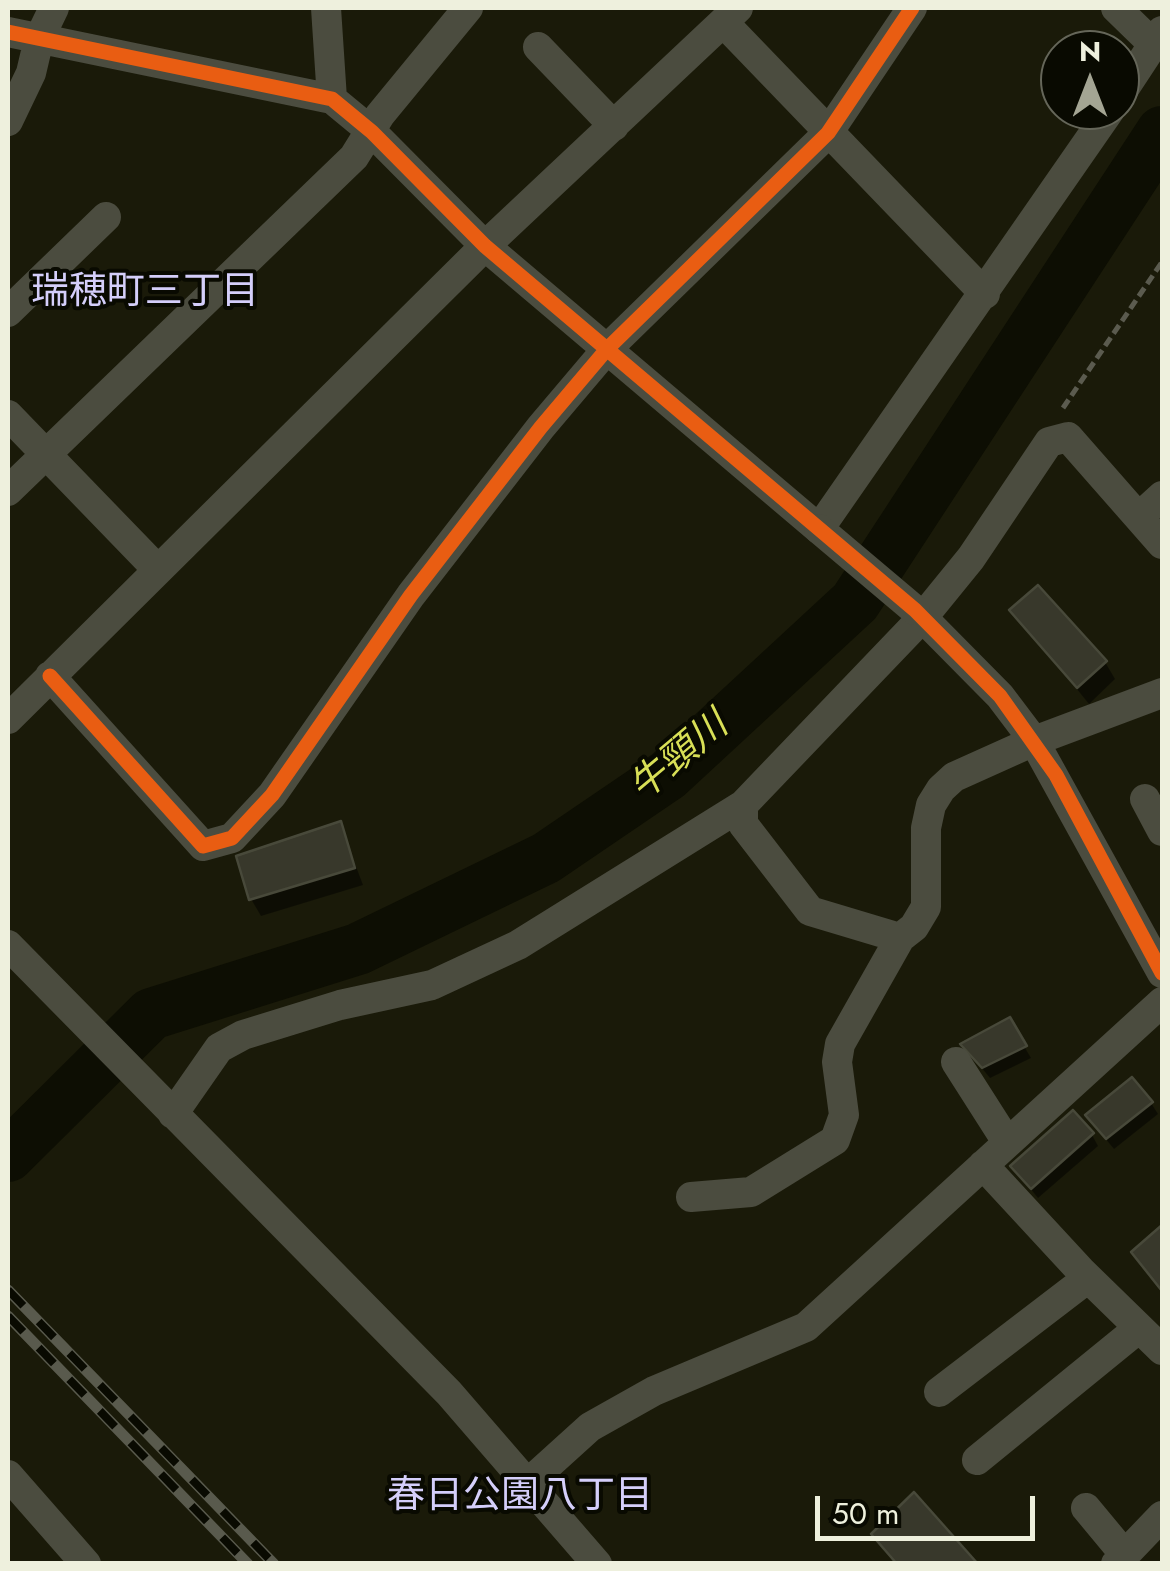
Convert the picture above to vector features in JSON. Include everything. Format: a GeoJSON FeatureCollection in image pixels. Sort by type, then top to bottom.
{"type":"FeatureCollection","features":[{"type":"Feature","properties":{"kind":"street"},"geometry":{"type":"LineString","coordinates":[[8,120],[31,72],[39,39],[54,8]]}},
{"type":"Feature","properties":{"kind":"street"},"geometry":{"type":"LineString","coordinates":[[326,8],[332,99]]}},
{"type":"Feature","properties":{"kind":"street"},"geometry":{"type":"LineString","coordinates":[[8,491],[354,157],[380,115],[468,8]]}},
{"type":"Feature","properties":{"kind":"street"},"geometry":{"type":"LineString","coordinates":[[50,676],[203,846],[232,838],[272,795],[470,517],[607,349],[828,133],[912,8]]}},
{"type":"Feature","properties":{"kind":"street"},"geometry":{"type":"LineString","coordinates":[[1116,8],[1158,38],[1140,65]]}},
{"type":"Feature","properties":{"kind":"street"},"geometry":{"type":"LineString","coordinates":[[8,718],[484,246],[730,15],[828,133],[985,294]]}},
{"type":"Feature","properties":{"kind":"street"},"geometry":{"type":"LineString","coordinates":[[8,32],[332,99],[372,132],[484,246],[919,613],[1000,696],[1034,741],[1162,973]]}},
{"type":"Feature","properties":{"kind":"street"},"geometry":{"type":"LineString","coordinates":[[538,47],[614,126]]}},
{"type":"Feature","properties":{"kind":"street"},"geometry":{"type":"LineString","coordinates":[[819,528],[1096,130]]}},
{"type":"Feature","properties":{"kind":"street"},"geometry":{"type":"LineString","coordinates":[[8,312],[106,217]]}},
{"type":"Feature","properties":{"kind":"street"},"geometry":{"type":"LineString","coordinates":[[8,415],[158,570]]}},
{"type":"Feature","properties":{"kind":"street"},"geometry":{"type":"LineString","coordinates":[[164,1105],[220,1048],[243,1035],[340,1004],[432,985],[518,945],[743,804],[971,558],[1049,442],[1068,437],[1162,544]]}},
{"type":"Feature","properties":{"kind":"street"},"geometry":{"type":"LineString","coordinates":[[1139,517],[1162,496]]}},
{"type":"Feature","properties":{"kind":"street"},"geometry":{"type":"LineString","coordinates":[[691,1197],[751,1192],[834,1140],[844,1115],[837,1062],[840,1044],[900,938],[914,926],[926,907],[926,828],[930,805],[941,789],[954,777],[1034,741],[1162,693]]}},
{"type":"Feature","properties":{"kind":"street"},"geometry":{"type":"LineString","coordinates":[[1145,799],[1162,831]]}},
{"type":"Feature","properties":{"kind":"street"},"geometry":{"type":"LineString","coordinates":[[743,804],[743,824],[810,911],[900,938]]}},
{"type":"Feature","properties":{"kind":"street"},"geometry":{"type":"LineString","coordinates":[[8,945],[449,1393],[597,1564]]}},
{"type":"Feature","properties":{"kind":"street"},"geometry":{"type":"LineString","coordinates":[[528,1484],[590,1427],[654,1391],[806,1328],[1162,1002]]}},
{"type":"Feature","properties":{"kind":"street"},"geometry":{"type":"LineString","coordinates":[[956,1062],[1007,1142]]}},
{"type":"Feature","properties":{"kind":"street"},"geometry":{"type":"LineString","coordinates":[[983,1164],[1088,1278],[1162,1350]]}},
{"type":"Feature","properties":{"kind":"street"},"geometry":{"type":"LineString","coordinates":[[939,1392],[1088,1278]]}},
{"type":"Feature","properties":{"kind":"street"},"geometry":{"type":"LineString","coordinates":[[977,1460],[1139,1328]]}},
{"type":"Feature","properties":{"kind":"street"},"geometry":{"type":"LineString","coordinates":[[8,1476],[86,1564]]}},
{"type":"Feature","properties":{"kind":"street"},"geometry":{"type":"LineString","coordinates":[[1086,1508],[1120,1559],[1162,1516]]}},
{"type":"Feature","properties":{"kind":"building"},"geometry":{"type":"Polygon","coordinates":[[[1038,585],[1107,661],[1077,688],[1009,610],[1038,585]]]}},
{"type":"Feature","properties":{"kind":"building"},"geometry":{"type":"Polygon","coordinates":[[[341,821],[355,868],[249,900],[236,856],[341,821]]]}},
{"type":"Feature","properties":{"kind":"building"},"geometry":{"type":"Polygon","coordinates":[[[1010,1017],[1027,1046],[982,1068],[960,1044],[1010,1017]]]}},
{"type":"Feature","properties":{"kind":"building"},"geometry":{"type":"Polygon","coordinates":[[[1132,1077],[1153,1102],[1106,1139],[1085,1115],[1132,1077]]]}},
{"type":"Feature","properties":{"kind":"building"},"geometry":{"type":"Polygon","coordinates":[[[1073,1110],[1094,1133],[1031,1189],[1010,1166],[1073,1110]]]}},
{"type":"Feature","properties":{"kind":"building"},"geometry":{"type":"Polygon","coordinates":[[[1162,1225],[1162,1291],[1131,1252],[1162,1225]]]}},
{"type":"Feature","properties":{"kind":"building"},"geometry":{"type":"Polygon","coordinates":[[[914,1492],[978,1564],[897,1564],[871,1534],[914,1492]]]}},
{"type":"Feature","properties":{"kind":"waterway","name":"牛頸川"},"geometry":{"type":"LineString","coordinates":[[8,1156],[151,1014],[358,949],[546,858],[668,775],[855,602],[1162,132]]}},
{"type":"Feature","properties":{"kind":"railway"},"geometry":{"type":"LineString","coordinates":[[8,1290],[274,1564]]}},
{"type":"Feature","properties":{"kind":"railway"},"geometry":{"type":"LineString","coordinates":[[8,1316],[248,1564]]}},
{"type":"Feature","properties":{"kind":"cycle path"},"geometry":{"type":"LineString","coordinates":[[50,676],[203,846],[232,838],[272,795],[411,595],[541,427],[607,349],[828,133],[912,8]]}},
{"type":"Feature","properties":{"kind":"cycle path"},"geometry":{"type":"LineString","coordinates":[[8,32],[332,99],[372,132],[485,246],[915,610],[1000,696],[1056,775],[1162,973]]}},
{"type":"Feature","properties":{"kind":"district","name":"瑞穂町三丁目"},"geometry":{"type":"Point","coordinates":[145,294]}},
{"type":"Feature","properties":{"kind":"district","name":"春日公園八丁目"},"geometry":{"type":"Point","coordinates":[520,1498]}}]}
